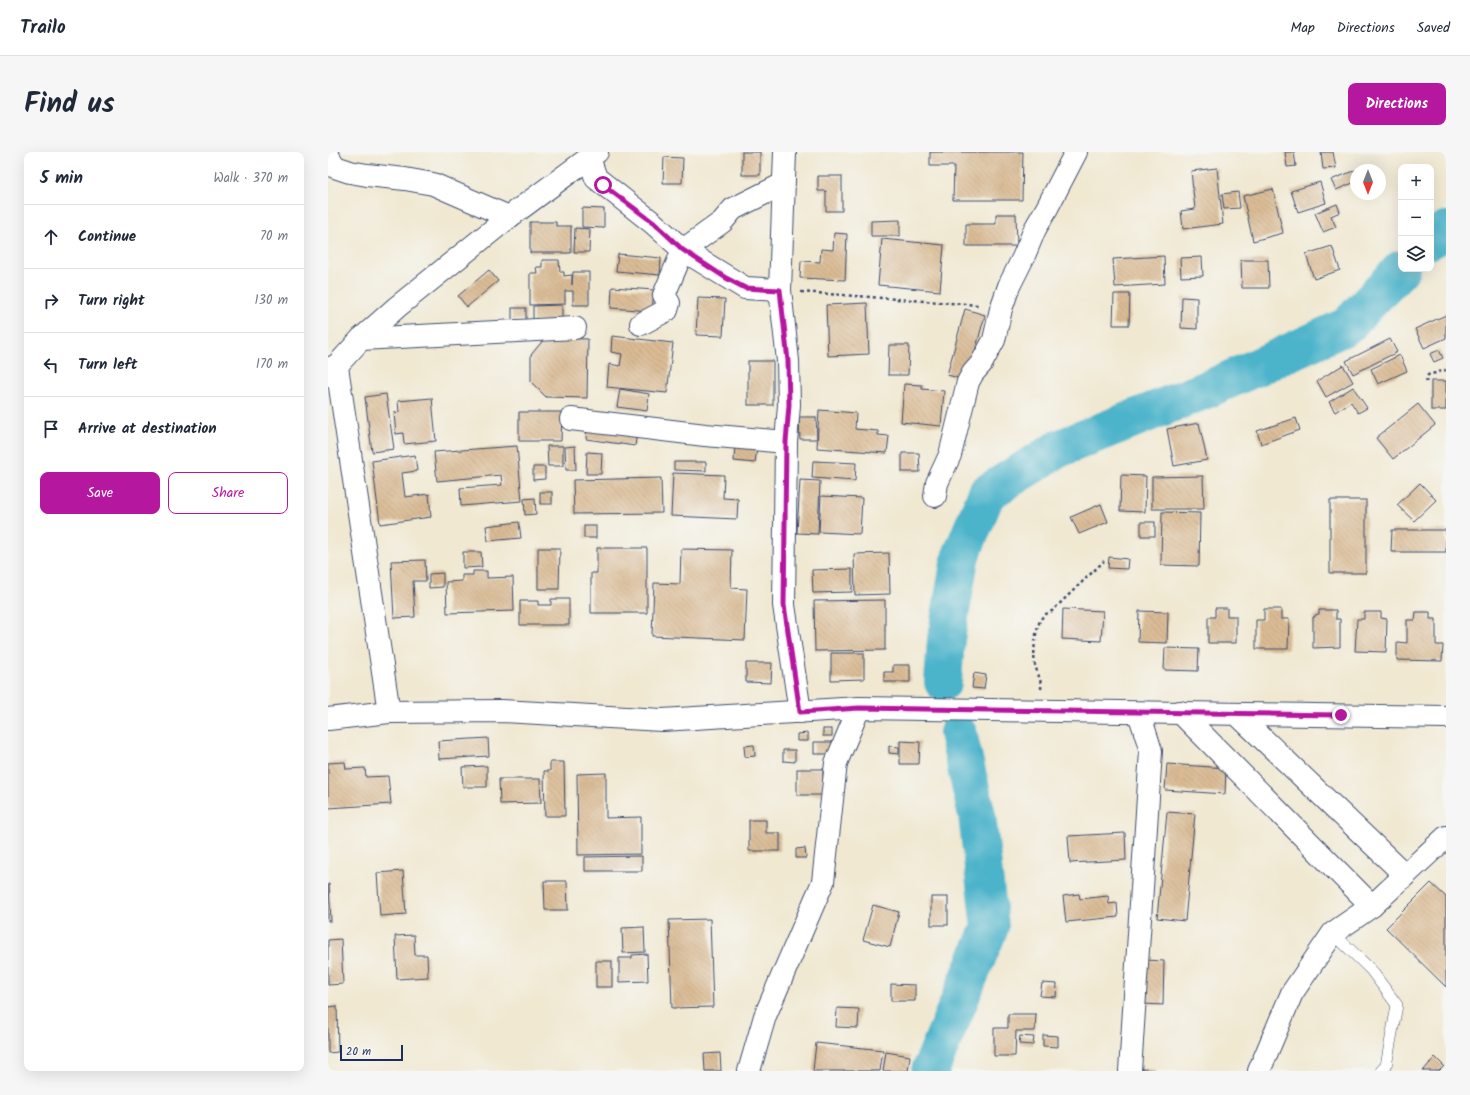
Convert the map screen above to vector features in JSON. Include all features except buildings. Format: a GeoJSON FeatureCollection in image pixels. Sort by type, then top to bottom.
{"type":"FeatureCollection","features":[{"type":"Feature","properties":{"kind":"street"},"geometry":{"type":"LineString","coordinates":[[785,152],[780,290],[788,361],[789,405],[786,442],[784,605],[800,712]]}},
{"type":"Feature","properties":{"kind":"street"},"geometry":{"type":"LineString","coordinates":[[935,496],[938,483],[950,455],[968,382],[973,373],[981,364],[994,340],[1001,309],[1009,286],[1023,258],[1035,228],[1076,152]]}},
{"type":"Feature","properties":{"kind":"street"},"geometry":{"type":"LineString","coordinates":[[389,712],[331,370],[397,307],[509,217],[593,155],[596,178],[654,223],[683,250],[745,288],[780,290]]}},
{"type":"Feature","properties":{"kind":"street"},"geometry":{"type":"LineString","coordinates":[[328,156],[334,167],[367,175],[433,184],[509,217]]}},
{"type":"Feature","properties":{"kind":"street"},"geometry":{"type":"LineString","coordinates":[[641,324],[667,310],[669,303],[664,295],[683,250],[722,222],[733,209],[783,184]]}},
{"type":"Feature","properties":{"kind":"street"},"geometry":{"type":"LineString","coordinates":[[362,339],[575,328]]}},
{"type":"Feature","properties":{"kind":"street"},"geometry":{"type":"LineString","coordinates":[[571,419],[697,434],[786,442]]}},
{"type":"Feature","properties":{"kind":"street"},"geometry":{"type":"LineString","coordinates":[[328,719],[389,712],[502,711],[662,720],[859,708],[1038,712],[1180,712],[1446,716]]}},
{"type":"Feature","properties":{"kind":"street"},"geometry":{"type":"LineString","coordinates":[[749,1071],[765,1016],[824,882],[836,763],[859,708]]}},
{"type":"Feature","properties":{"kind":"street"},"geometry":{"type":"LineString","coordinates":[[1180,712],[1372,906]]}},
{"type":"Feature","properties":{"kind":"street"},"geometry":{"type":"LineString","coordinates":[[1130,1071],[1151,751],[1139,713]]}},
{"type":"Feature","properties":{"kind":"street"},"geometry":{"type":"LineString","coordinates":[[1237,714],[1405,875]]}},
{"type":"Feature","properties":{"kind":"street"},"geometry":{"type":"LineString","coordinates":[[1260,1071],[1292,993],[1333,933],[1372,906],[1405,875],[1441,848]]}},
{"type":"Feature","properties":{"kind":"lane"},"geometry":{"type":"LineString","coordinates":[[1333,933],[1371,970],[1397,1005],[1386,1066],[1381,1071]]}},
{"type":"Feature","properties":{"kind":"path"},"geometry":{"type":"LineString","coordinates":[[780,290],[822,295],[973,304],[1001,309]]}},
{"type":"Feature","properties":{"kind":"path"},"geometry":{"type":"LineString","coordinates":[[1426,382],[1428,375],[1446,370]]}},
{"type":"Feature","properties":{"kind":"path"},"geometry":{"type":"LineString","coordinates":[[1038,712],[1042,685],[1035,663],[1034,648],[1039,621],[1044,615],[1052,611],[1104,561]]}},
{"type":"Feature","properties":{"kind":"waterway"},"geometry":{"type":"LineString","coordinates":[[1434,238],[1446,230]]}},
{"type":"Feature","properties":{"kind":"waterway"},"geometry":{"type":"LineString","coordinates":[[943,682],[946,639],[960,558],[987,493],[1058,449],[1213,387],[1347,326],[1398,272]]}},
{"type":"Feature","properties":{"kind":"waterway"},"geometry":{"type":"LineString","coordinates":[[930,1071],[990,927],[977,815],[958,733]]}},
{"type":"Feature","properties":{"kind":"route"},"geometry":{"type":"LineString","coordinates":[[603,185],[654,223],[683,250],[726,278],[745,288],[780,290],[788,361],[789,405],[786,442],[784,605],[800,712],[859,708],[1038,712],[1180,712],[1341,715]]}}]}
